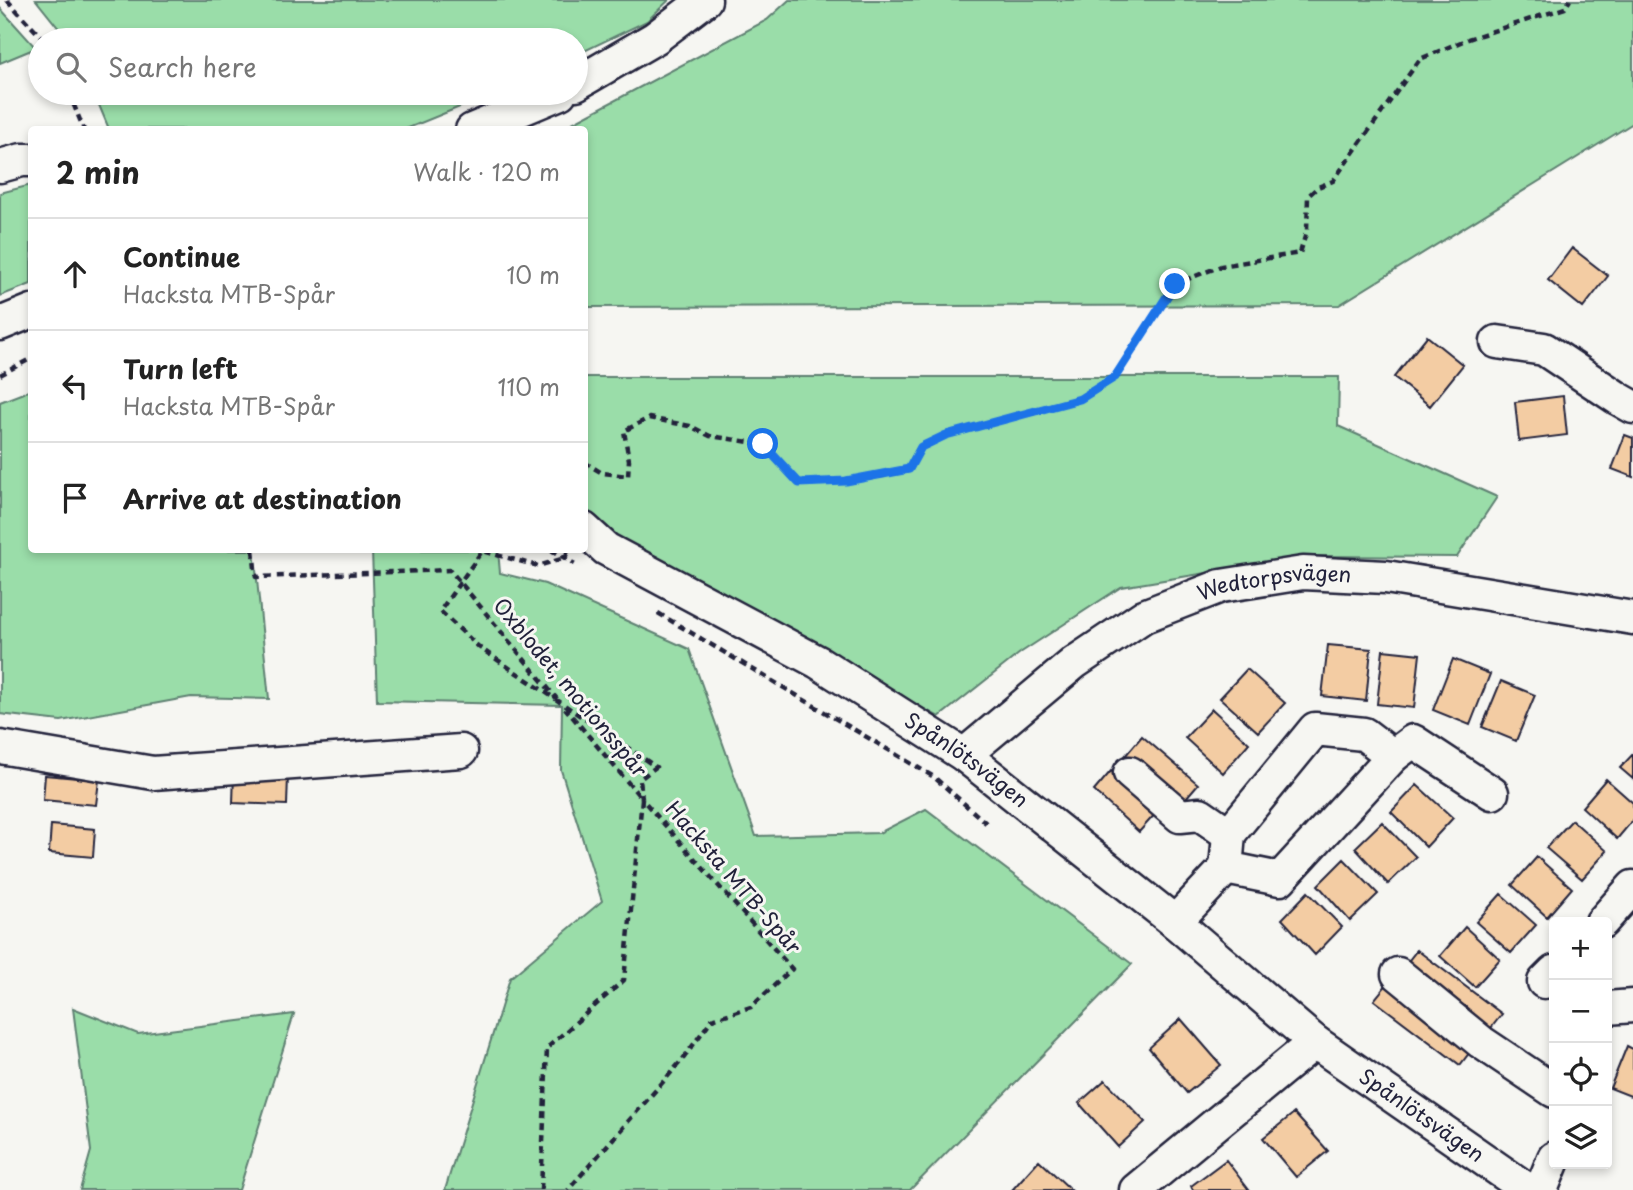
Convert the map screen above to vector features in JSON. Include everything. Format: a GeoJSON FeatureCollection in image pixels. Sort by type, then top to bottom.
{"type":"FeatureCollection","features":[{"type":"Feature","properties":{"kind":"street"},"geometry":{"type":"LineString","coordinates":[[588,77],[655,38],[705,0]]}},
{"type":"Feature","properties":{"kind":"street"},"geometry":{"type":"LineString","coordinates":[[482,126],[531,105]]}},
{"type":"Feature","properties":{"kind":"street"},"geometry":{"type":"LineString","coordinates":[[0,166],[28,160]]}},
{"type":"Feature","properties":{"kind":"street"},"geometry":{"type":"LineString","coordinates":[[0,324],[28,313]]}},
{"type":"Feature","properties":{"kind":"street"},"geometry":{"type":"LineString","coordinates":[[1497,342],[1544,349],[1633,407]]}},
{"type":"Feature","properties":{"kind":"street","name":"Spånlötsvägen"},"geometry":{"type":"LineString","coordinates":[[588,533],[606,549],[818,662],[964,755],[1175,922],[1315,1042],[1528,1190]]}},
{"type":"Feature","properties":{"kind":"street","name":"Wedtorpsvägen"},"geometry":{"type":"LineString","coordinates":[[964,755],[1074,663],[1132,624],[1221,586],[1303,573],[1386,577],[1633,618]]}},
{"type":"Feature","properties":{"kind":"street"},"geometry":{"type":"LineString","coordinates":[[1175,922],[1226,868],[1229,834],[1315,729],[1364,734],[1393,756]]}},
{"type":"Feature","properties":{"kind":"street"},"geometry":{"type":"LineString","coordinates":[[1226,868],[1280,879],[1393,756],[1413,741],[1492,793]]}},
{"type":"Feature","properties":{"kind":"street"},"geometry":{"type":"LineString","coordinates":[[0,747],[153,773],[461,751]]}},
{"type":"Feature","properties":{"kind":"street"},"geometry":{"type":"LineString","coordinates":[[1130,773],[1180,816],[1200,814],[1229,834]]}},
{"type":"Feature","properties":{"kind":"street"},"geometry":{"type":"LineString","coordinates":[[1606,917],[1633,887]]}},
{"type":"Feature","properties":{"kind":"street"},"geometry":{"type":"LineString","coordinates":[[1398,974],[1481,1042],[1549,1088]]}},
{"type":"Feature","properties":{"kind":"street"},"geometry":{"type":"LineString","coordinates":[[1612,1008],[1633,1006]]}},
{"type":"Feature","properties":{"kind":"street"},"geometry":{"type":"LineString","coordinates":[[1136,1190],[1315,1042]]}},
{"type":"Feature","properties":{"kind":"street"},"geometry":{"type":"LineString","coordinates":[[1541,1190],[1550,1169]]}},
{"type":"Feature","properties":{"kind":"path"},"geometry":{"type":"LineString","coordinates":[[7,0],[33,28]]}},
{"type":"Feature","properties":{"kind":"path"},"geometry":{"type":"LineString","coordinates":[[588,464],[602,473],[628,476],[629,460],[624,431],[649,418],[691,426],[710,436],[763,444],[799,483],[846,481],[909,469],[921,447],[946,435],[1080,399],[1115,377],[1175,284],[1221,266],[1300,253],[1307,230],[1308,196],[1318,187],[1333,181],[1420,60],[1468,39],[1565,8],[1570,0]]}},
{"type":"Feature","properties":{"kind":"path"},"geometry":{"type":"LineString","coordinates":[[74,105],[82,126]]}},
{"type":"Feature","properties":{"kind":"path"},"geometry":{"type":"LineString","coordinates":[[0,375],[28,360]]}},
{"type":"Feature","properties":{"kind":"path","name":"Oxblodet, motionsspår"},"geometry":{"type":"LineString","coordinates":[[253,553],[256,577],[450,570],[642,799],[624,980],[547,1048],[541,1190]]}},
{"type":"Feature","properties":{"kind":"path","name":"Hacksta MTB-Spår"},"geometry":{"type":"LineString","coordinates":[[481,553],[440,611],[480,648],[656,767],[640,779],[642,799],[792,969],[751,1007],[712,1018],[683,1059],[568,1190]]}},
{"type":"Feature","properties":{"kind":"path","name":"Hacksta MTB-Spår"},"geometry":{"type":"LineString","coordinates":[[489,553],[538,566],[565,558]]}},
{"type":"Feature","properties":{"kind":"path"},"geometry":{"type":"LineString","coordinates":[[556,553],[577,565]]}},
{"type":"Feature","properties":{"kind":"path"},"geometry":{"type":"LineString","coordinates":[[565,558],[567,553]]}},
{"type":"Feature","properties":{"kind":"path"},"geometry":{"type":"LineString","coordinates":[[649,607],[934,777],[986,823]]}},
{"type":"Feature","properties":{"kind":"green space"},"geometry":{"type":"Polygon","coordinates":[[[36,0],[669,0],[647,21],[588,49],[588,28],[58,28],[36,0]]]}},
{"type":"Feature","properties":{"kind":"green space"},"geometry":{"type":"Polygon","coordinates":[[[789,0],[1633,0],[1633,123],[1339,305],[588,307],[588,126],[567,126],[767,20],[789,0]]]}},
{"type":"Feature","properties":{"kind":"green space"},"geometry":{"type":"Polygon","coordinates":[[[0,8],[28,39],[28,51],[0,63],[0,8]]]}},
{"type":"Feature","properties":{"kind":"green space"},"geometry":{"type":"Polygon","coordinates":[[[99,105],[465,105],[413,126],[108,126],[99,105]]]}},
{"type":"Feature","properties":{"kind":"green space"},"geometry":{"type":"Polygon","coordinates":[[[28,186],[28,285],[0,296],[0,193],[28,186]]]}},
{"type":"Feature","properties":{"kind":"green space"},"geometry":{"type":"Polygon","coordinates":[[[588,377],[1339,377],[1338,426],[1497,497],[1457,557],[1310,556],[1121,587],[1020,653],[939,717],[635,553],[588,513],[588,377]]]}},
{"type":"Feature","properties":{"kind":"green space"},"geometry":{"type":"Polygon","coordinates":[[[28,391],[28,553],[254,553],[269,699],[191,697],[61,721],[0,714],[0,402],[28,391]]]}},
{"type":"Feature","properties":{"kind":"green space"},"geometry":{"type":"Polygon","coordinates":[[[372,553],[498,553],[500,573],[545,584],[689,649],[756,836],[879,833],[926,809],[1132,964],[910,1190],[445,1190],[510,978],[602,901],[561,770],[562,705],[377,701],[372,553]]]}},
{"type":"Feature","properties":{"kind":"green space"},"geometry":{"type":"Polygon","coordinates":[[[73,1008],[138,1034],[294,1014],[239,1190],[80,1190],[91,1151],[73,1008]]]}},
{"type":"Feature","properties":{"kind":"building"},"geometry":{"type":"Polygon","coordinates":[[[1572,248],[1608,276],[1583,308],[1548,280],[1572,248]]]}},
{"type":"Feature","properties":{"kind":"building"},"geometry":{"type":"Polygon","coordinates":[[[1427,336],[1463,365],[1430,406],[1394,377],[1427,336]]]}},
{"type":"Feature","properties":{"kind":"building"},"geometry":{"type":"Polygon","coordinates":[[[1563,396],[1567,435],[1519,441],[1515,402],[1563,396]]]}},
{"type":"Feature","properties":{"kind":"building"},"geometry":{"type":"Polygon","coordinates":[[[1625,435],[1633,438],[1633,477],[1612,469],[1625,435]]]}},
{"type":"Feature","properties":{"kind":"building"},"geometry":{"type":"Polygon","coordinates":[[[1328,645],[1371,649],[1366,701],[1322,696],[1328,645]]]}},
{"type":"Feature","properties":{"kind":"building"},"geometry":{"type":"Polygon","coordinates":[[[1383,650],[1420,654],[1414,708],[1377,704],[1383,650]]]}},
{"type":"Feature","properties":{"kind":"building"},"geometry":{"type":"Polygon","coordinates":[[[1453,659],[1490,674],[1470,725],[1433,710],[1453,659]]]}},
{"type":"Feature","properties":{"kind":"building"},"geometry":{"type":"Polygon","coordinates":[[[1247,669],[1285,703],[1258,732],[1220,698],[1247,669]]]}},
{"type":"Feature","properties":{"kind":"building"},"geometry":{"type":"Polygon","coordinates":[[[1501,681],[1535,695],[1516,741],[1482,727],[1501,681]]]}},
{"type":"Feature","properties":{"kind":"building"},"geometry":{"type":"Polygon","coordinates":[[[1212,709],[1249,743],[1223,773],[1185,738],[1212,709]]]}},
{"type":"Feature","properties":{"kind":"building"},"geometry":{"type":"Polygon","coordinates":[[[1142,736],[1198,784],[1180,805],[1125,756],[1142,736]]]}},
{"type":"Feature","properties":{"kind":"building"},"geometry":{"type":"Polygon","coordinates":[[[1633,754],[1633,779],[1620,768],[1633,754]]]}},
{"type":"Feature","properties":{"kind":"building"},"geometry":{"type":"Polygon","coordinates":[[[1111,771],[1157,812],[1139,832],[1094,791],[1111,771]]]}},
{"type":"Feature","properties":{"kind":"building"},"geometry":{"type":"Polygon","coordinates":[[[234,774],[288,776],[287,805],[233,803],[234,774]]]}},
{"type":"Feature","properties":{"kind":"building"},"geometry":{"type":"Polygon","coordinates":[[[45,775],[99,780],[96,805],[43,800],[45,775]]]}},
{"type":"Feature","properties":{"kind":"building"},"geometry":{"type":"Polygon","coordinates":[[[1606,779],[1633,803],[1633,820],[1617,839],[1582,807],[1606,779]]]}},
{"type":"Feature","properties":{"kind":"building"},"geometry":{"type":"Polygon","coordinates":[[[1417,785],[1453,818],[1426,847],[1391,812],[1417,785]]]}},
{"type":"Feature","properties":{"kind":"building"},"geometry":{"type":"Polygon","coordinates":[[[1572,820],[1607,851],[1582,879],[1546,848],[1572,820]]]}},
{"type":"Feature","properties":{"kind":"building"},"geometry":{"type":"Polygon","coordinates":[[[1382,822],[1416,857],[1388,884],[1355,848],[1382,822]]]}},
{"type":"Feature","properties":{"kind":"building"},"geometry":{"type":"Polygon","coordinates":[[[51,825],[95,829],[93,857],[49,853],[51,825]]]}},
{"type":"Feature","properties":{"kind":"building"},"geometry":{"type":"Polygon","coordinates":[[[1537,857],[1572,888],[1547,917],[1512,885],[1537,857]]]}},
{"type":"Feature","properties":{"kind":"building"},"geometry":{"type":"Polygon","coordinates":[[[1344,859],[1378,894],[1350,921],[1318,885],[1344,859]]]}},
{"type":"Feature","properties":{"kind":"building"},"geometry":{"type":"Polygon","coordinates":[[[1308,892],[1342,927],[1315,955],[1282,919],[1308,892]]]}},
{"type":"Feature","properties":{"kind":"building"},"geometry":{"type":"Polygon","coordinates":[[[1501,894],[1536,925],[1511,953],[1476,922],[1501,894]]]}},
{"type":"Feature","properties":{"kind":"building"},"geometry":{"type":"Polygon","coordinates":[[[1465,927],[1500,959],[1475,987],[1440,956],[1465,927]]]}},
{"type":"Feature","properties":{"kind":"building"},"geometry":{"type":"Polygon","coordinates":[[[1417,950],[1502,1014],[1487,1033],[1402,969],[1417,950]]]}},
{"type":"Feature","properties":{"kind":"building"},"geometry":{"type":"Polygon","coordinates":[[[1387,984],[1473,1048],[1460,1065],[1374,1000],[1387,984]]]}},
{"type":"Feature","properties":{"kind":"building"},"geometry":{"type":"Polygon","coordinates":[[[1181,1019],[1221,1065],[1187,1093],[1149,1048],[1181,1019]]]}},
{"type":"Feature","properties":{"kind":"building"},"geometry":{"type":"Polygon","coordinates":[[[1627,1046],[1633,1049],[1633,1097],[1612,1089],[1627,1046]]]}},
{"type":"Feature","properties":{"kind":"building"},"geometry":{"type":"Polygon","coordinates":[[[1105,1080],[1145,1122],[1118,1147],[1079,1103],[1105,1080]]]}},
{"type":"Feature","properties":{"kind":"building"},"geometry":{"type":"Polygon","coordinates":[[[1294,1113],[1328,1151],[1296,1177],[1263,1138],[1294,1113]]]}},
{"type":"Feature","properties":{"kind":"building"},"geometry":{"type":"Polygon","coordinates":[[[1039,1160],[1071,1190],[1012,1190],[1039,1160]]]}},
{"type":"Feature","properties":{"kind":"building"},"geometry":{"type":"Polygon","coordinates":[[[1226,1160],[1249,1190],[1193,1190],[1191,1186],[1226,1160]]]}},
{"type":"Feature","properties":{"kind":"route"},"geometry":{"type":"LineString","coordinates":[[763,444],[799,483],[846,481],[909,469],[921,447],[946,435],[1080,399],[1115,377],[1175,284]]}}]}
